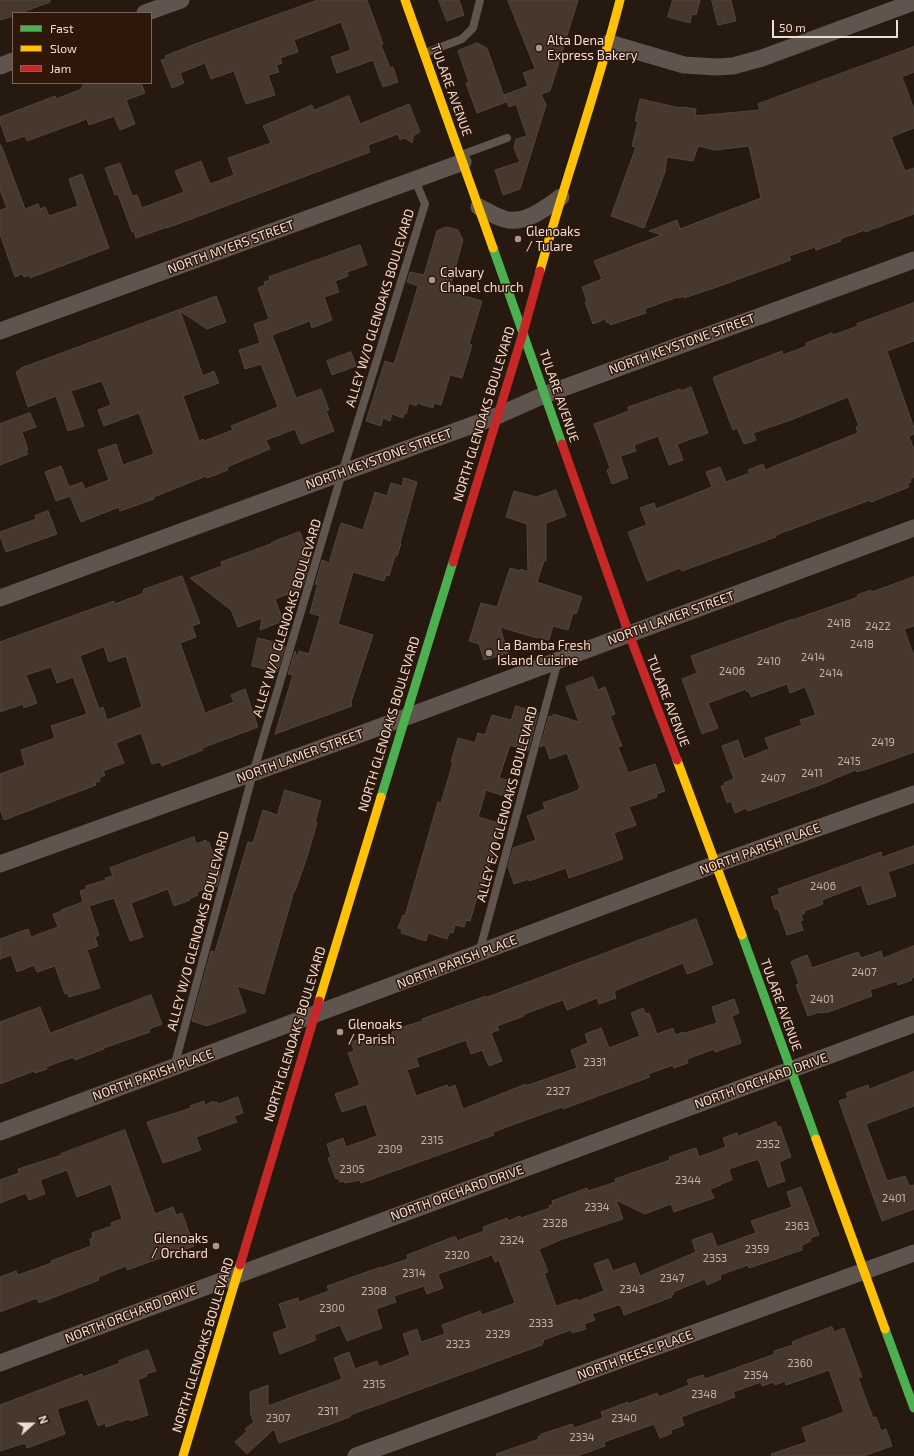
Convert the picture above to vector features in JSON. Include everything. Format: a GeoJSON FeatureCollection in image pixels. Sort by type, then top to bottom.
{"type":"FeatureCollection","features":[{"type":"Feature","properties":{"kind":"main road","name":"TULARE AVENUE"},"geometry":{"type":"LineString","coordinates":[[405,0],[480,207],[629,634],[716,864],[914,1408]]}},
{"type":"Feature","properties":{"kind":"main road","name":"NORTH GLENOAKS BOULEVARD"},"geometry":{"type":"LineString","coordinates":[[183,1456],[314,1015],[523,333],[561,197],[609,43],[620,0]]}},
{"type":"Feature","properties":{"kind":"street"},"geometry":{"type":"LineString","coordinates":[[148,12],[180,0]]}},
{"type":"Feature","properties":{"kind":"street"},"geometry":{"type":"LineString","coordinates":[[609,43],[684,65],[717,67],[733,66],[762,58],[914,2]]}},
{"type":"Feature","properties":{"kind":"street"},"geometry":{"type":"LineString","coordinates":[[0,66],[12,61]]}},
{"type":"Feature","properties":{"kind":"street","name":"NORTH MYERS STREET"},"geometry":{"type":"LineString","coordinates":[[0,331],[415,180],[462,158]]}},
{"type":"Feature","properties":{"kind":"street"},"geometry":{"type":"LineString","coordinates":[[480,207],[507,220],[521,219],[542,210],[561,197]]}},
{"type":"Feature","properties":{"kind":"street","name":"NORTH KEYSTONE STREET"},"geometry":{"type":"LineString","coordinates":[[0,598],[497,416],[544,394],[914,260]]}},
{"type":"Feature","properties":{"kind":"street","name":"NORTH LAMER STREET"},"geometry":{"type":"LineString","coordinates":[[0,864],[406,717],[914,528]]}},
{"type":"Feature","properties":{"kind":"street","name":"NORTH PARISH PLACE"},"geometry":{"type":"LineString","coordinates":[[0,1132],[716,864],[914,794]]}},
{"type":"Feature","properties":{"kind":"street","name":"NORTH ORCHARD DRIVE"},"geometry":{"type":"LineString","coordinates":[[0,1363],[914,1024]]}},
{"type":"Feature","properties":{"kind":"street","name":"NORTH REESE PLACE"},"geometry":{"type":"LineString","coordinates":[[356,1456],[914,1253]]}},
{"type":"Feature","properties":{"kind":"lane"},"geometry":{"type":"LineString","coordinates":[[424,53],[462,39],[473,28],[480,0]]}},
{"type":"Feature","properties":{"kind":"lane"},"geometry":{"type":"LineString","coordinates":[[462,158],[507,138]]}},
{"type":"Feature","properties":{"kind":"lane","name":"ALLEY W/O GLENOAKS BOULEVARD"},"geometry":{"type":"LineString","coordinates":[[174,1068],[253,773],[342,473],[425,204],[415,180]]}},
{"type":"Feature","properties":{"kind":"lane","name":"ALLEY E/O GLENOAKS BOULEVARD"},"geometry":{"type":"LineString","coordinates":[[478,954],[558,660]]}},
{"type":"Feature","properties":{"kind":"building"},"geometry":{"type":"Polygon","coordinates":[[[0,0],[50,0],[50,2],[23,12],[12,12],[12,16],[0,20],[0,0]]]}},
{"type":"Feature","properties":{"kind":"building"},"geometry":{"type":"Polygon","coordinates":[[[318,0],[367,0],[383,44],[381,45],[390,68],[393,67],[398,82],[383,87],[373,60],[337,73],[331,57],[351,50],[341,22],[294,40],[298,52],[280,58],[282,63],[276,65],[279,72],[268,75],[275,95],[246,104],[234,71],[211,79],[205,63],[180,73],[184,83],[172,88],[161,60],[166,59],[165,56],[318,0]]]}},
{"type":"Feature","properties":{"kind":"building"},"geometry":{"type":"Polygon","coordinates":[[[439,0],[459,0],[464,15],[447,21],[439,0]]]}},
{"type":"Feature","properties":{"kind":"building"},"geometry":{"type":"Polygon","coordinates":[[[508,0],[578,0],[550,91],[541,94],[546,105],[520,189],[503,195],[495,170],[520,162],[514,148],[516,139],[527,136],[516,104],[509,107],[504,95],[528,86],[523,73],[535,69],[508,0]]]}},
{"type":"Feature","properties":{"kind":"building"},"geometry":{"type":"Polygon","coordinates":[[[673,0],[700,0],[696,15],[692,14],[690,23],[668,17],[673,0]]]}},
{"type":"Feature","properties":{"kind":"building"},"geometry":{"type":"Polygon","coordinates":[[[712,0],[731,0],[736,21],[718,25],[712,0]]]}},
{"type":"Feature","properties":{"kind":"building"},"geometry":{"type":"Polygon","coordinates":[[[477,43],[487,48],[506,102],[477,113],[466,83],[469,82],[458,51],[477,43]]]}},
{"type":"Feature","properties":{"kind":"building"},"geometry":{"type":"Polygon","coordinates":[[[914,47],[914,72],[902,77],[914,109],[914,128],[891,137],[905,171],[914,168],[914,214],[865,232],[865,230],[840,239],[841,241],[816,250],[815,247],[789,256],[791,260],[717,287],[684,298],[684,296],[678,297],[647,308],[645,309],[646,313],[610,325],[605,319],[593,324],[585,302],[587,301],[582,287],[602,279],[594,261],[662,235],[649,231],[677,220],[680,229],[761,198],[749,146],[715,150],[698,146],[693,161],[667,157],[665,172],[644,228],[611,216],[636,147],[632,146],[638,121],[635,121],[640,99],[680,108],[696,109],[695,116],[760,110],[758,104],[914,47]]]}},
{"type":"Feature","properties":{"kind":"building"},"geometry":{"type":"Polygon","coordinates":[[[87,84],[141,84],[145,93],[126,100],[135,124],[120,130],[114,116],[89,125],[87,119],[27,141],[25,136],[7,142],[0,122],[0,117],[55,96],[56,99],[82,89],[82,86],[87,84]]]}},
{"type":"Feature","properties":{"kind":"building"},"geometry":{"type":"Polygon","coordinates":[[[349,96],[360,124],[409,104],[420,132],[414,135],[412,143],[405,138],[400,140],[398,134],[368,145],[370,152],[167,228],[136,238],[134,231],[132,232],[118,194],[115,195],[105,168],[120,163],[132,196],[137,195],[142,208],[184,192],[175,171],[201,161],[210,184],[234,175],[228,158],[271,143],[263,126],[312,105],[314,110],[349,96]]]}},
{"type":"Feature","properties":{"kind":"building"},"geometry":{"type":"Polygon","coordinates":[[[0,145],[25,209],[38,204],[40,209],[45,207],[49,216],[78,206],[69,179],[82,174],[109,248],[30,278],[29,275],[24,277],[22,274],[15,277],[0,234],[0,210],[7,208],[0,190],[0,145]]]}},
{"type":"Feature","properties":{"kind":"building"},"geometry":{"type":"Polygon","coordinates":[[[447,227],[458,230],[463,240],[450,287],[452,287],[450,292],[482,301],[469,344],[472,345],[462,378],[450,375],[441,405],[434,403],[433,408],[417,403],[416,406],[409,403],[406,414],[404,413],[403,418],[392,414],[390,421],[383,418],[381,426],[366,421],[385,361],[394,364],[418,286],[407,282],[410,272],[424,275],[437,231],[447,227]]]}},
{"type":"Feature","properties":{"kind":"building"},"geometry":{"type":"Polygon","coordinates":[[[360,245],[367,265],[347,272],[348,276],[335,281],[339,292],[324,297],[332,320],[312,328],[310,321],[272,335],[296,398],[321,389],[329,410],[326,411],[334,431],[301,444],[295,429],[266,440],[270,449],[227,467],[228,470],[207,478],[206,476],[154,497],[154,499],[120,511],[119,507],[81,522],[70,496],[56,501],[45,472],[61,466],[69,487],[82,482],[85,489],[109,480],[98,450],[116,444],[123,465],[154,454],[139,413],[104,426],[98,410],[111,405],[102,381],[71,391],[84,426],[68,431],[56,396],[28,407],[16,372],[21,368],[216,296],[226,322],[207,329],[180,311],[203,376],[214,371],[219,383],[183,396],[199,441],[203,439],[204,441],[233,430],[231,426],[278,407],[261,364],[245,369],[239,350],[260,343],[254,324],[269,319],[258,288],[265,285],[264,282],[270,280],[269,277],[360,245]]]}},
{"type":"Feature","properties":{"kind":"building"},"geometry":{"type":"Polygon","coordinates":[[[914,303],[914,341],[887,351],[914,428],[914,434],[909,436],[914,450],[914,477],[910,479],[911,482],[907,484],[909,487],[871,502],[870,500],[776,535],[776,537],[682,571],[680,568],[647,581],[628,532],[647,525],[640,508],[654,503],[656,509],[712,487],[706,472],[720,467],[726,482],[750,473],[748,470],[763,464],[765,470],[858,433],[856,427],[859,426],[848,397],[791,420],[753,433],[756,440],[744,444],[737,428],[733,430],[713,378],[782,351],[783,355],[807,346],[806,343],[832,333],[833,335],[858,326],[857,324],[914,303]]]}},
{"type":"Feature","properties":{"kind":"building"},"geometry":{"type":"Polygon","coordinates":[[[351,352],[356,366],[332,375],[327,361],[351,352]]]}},
{"type":"Feature","properties":{"kind":"building"},"geometry":{"type":"Polygon","coordinates":[[[691,387],[708,433],[677,444],[683,460],[669,465],[658,436],[634,445],[636,451],[621,456],[628,478],[612,484],[607,470],[610,468],[594,424],[629,411],[628,407],[680,389],[680,391],[691,387]]]}},
{"type":"Feature","properties":{"kind":"building"},"geometry":{"type":"Polygon","coordinates":[[[30,413],[36,427],[22,432],[28,454],[0,465],[0,424],[30,413]]]}},
{"type":"Feature","properties":{"kind":"building"},"geometry":{"type":"Polygon","coordinates":[[[404,478],[417,482],[400,543],[401,544],[397,556],[395,556],[389,576],[386,575],[384,581],[353,572],[338,624],[373,635],[351,702],[352,706],[275,734],[293,675],[288,674],[295,651],[297,658],[299,651],[309,654],[320,616],[310,613],[318,583],[315,585],[322,560],[329,563],[341,523],[363,530],[375,492],[387,496],[391,483],[402,486],[404,478]]]}},
{"type":"Feature","properties":{"kind":"building"},"geometry":{"type":"Polygon","coordinates":[[[556,490],[566,516],[546,523],[546,561],[544,561],[537,582],[582,597],[576,614],[573,613],[568,630],[553,626],[549,640],[500,627],[508,653],[484,660],[479,644],[469,641],[481,603],[497,607],[510,568],[520,571],[521,569],[528,572],[527,524],[506,517],[514,491],[536,497],[556,490]]]}},
{"type":"Feature","properties":{"kind":"building"},"geometry":{"type":"Polygon","coordinates":[[[48,511],[57,534],[6,552],[0,532],[36,519],[35,516],[48,511]]]}},
{"type":"Feature","properties":{"kind":"building"},"geometry":{"type":"Polygon","coordinates":[[[300,532],[308,556],[311,557],[302,589],[275,599],[283,621],[260,630],[262,618],[238,627],[231,610],[190,578],[222,566],[221,562],[300,532]]]}},
{"type":"Feature","properties":{"kind":"building"},"geometry":{"type":"Polygon","coordinates":[[[182,576],[200,623],[192,626],[196,637],[180,643],[205,713],[234,702],[231,695],[245,689],[258,727],[202,748],[203,750],[162,766],[160,762],[152,764],[141,733],[116,743],[124,763],[103,771],[105,775],[99,778],[100,781],[95,782],[96,785],[4,820],[0,809],[0,774],[25,765],[21,750],[55,738],[51,726],[87,714],[73,677],[57,683],[51,667],[26,675],[37,703],[24,708],[23,704],[0,712],[0,642],[114,601],[115,604],[144,593],[143,590],[182,576]],[[104,647],[80,656],[99,709],[103,707],[107,720],[142,707],[126,656],[109,662],[104,647]]]}},
{"type":"Feature","properties":{"kind":"building"},"geometry":{"type":"Polygon","coordinates":[[[914,577],[914,626],[904,629],[914,656],[914,752],[870,768],[857,772],[856,770],[831,781],[748,811],[746,808],[735,813],[731,801],[727,803],[721,786],[725,785],[724,783],[734,779],[722,746],[738,740],[744,759],[769,749],[765,738],[802,725],[800,720],[816,715],[805,687],[790,693],[787,684],[751,697],[749,691],[747,692],[746,689],[708,703],[718,728],[702,734],[682,679],[697,673],[691,656],[858,597],[857,595],[871,590],[871,592],[914,577]]]}},
{"type":"Feature","properties":{"kind":"building"},"geometry":{"type":"Polygon","coordinates":[[[258,638],[278,643],[277,644],[285,647],[277,672],[252,666],[258,638]]]}},
{"type":"Feature","properties":{"kind":"building"},"geometry":{"type":"Polygon","coordinates":[[[593,677],[598,690],[605,687],[615,714],[610,716],[622,746],[618,747],[628,773],[655,764],[665,791],[656,794],[657,797],[629,807],[636,825],[614,833],[623,859],[569,878],[566,868],[529,881],[529,879],[514,884],[508,867],[513,848],[536,840],[527,816],[545,809],[543,803],[579,790],[578,789],[580,788],[567,753],[550,759],[545,745],[540,747],[549,716],[553,717],[553,714],[579,722],[566,687],[593,677]]]}},
{"type":"Feature","properties":{"kind":"building"},"geometry":{"type":"Polygon","coordinates":[[[516,706],[538,713],[528,751],[510,745],[499,778],[511,781],[507,797],[486,790],[478,817],[499,823],[497,828],[501,826],[483,888],[480,887],[470,921],[466,920],[464,927],[455,925],[453,933],[450,932],[447,939],[428,933],[426,941],[401,933],[402,929],[398,928],[403,915],[405,916],[438,802],[441,803],[453,762],[451,762],[458,738],[475,743],[478,733],[485,735],[492,715],[511,720],[516,706]]]}},
{"type":"Feature","properties":{"kind":"building"},"geometry":{"type":"Polygon","coordinates":[[[285,790],[321,801],[315,822],[317,823],[307,857],[294,891],[264,994],[237,986],[246,1012],[207,1026],[192,1021],[211,951],[215,952],[248,842],[253,843],[263,810],[277,815],[285,790]]]}},
{"type":"Feature","properties":{"kind":"building"},"geometry":{"type":"Polygon","coordinates":[[[194,837],[196,844],[206,840],[207,843],[209,842],[220,874],[217,887],[213,886],[197,892],[198,895],[189,899],[190,900],[174,906],[168,889],[131,903],[143,937],[130,941],[114,898],[89,906],[99,935],[95,937],[98,946],[87,950],[100,988],[69,997],[67,993],[65,994],[55,966],[37,972],[34,965],[17,972],[11,955],[0,959],[0,939],[28,929],[31,937],[58,927],[53,914],[83,902],[80,891],[86,889],[86,886],[106,880],[105,878],[113,876],[110,868],[194,837]]]}},
{"type":"Feature","properties":{"kind":"building"},"geometry":{"type":"Polygon","coordinates":[[[914,846],[914,863],[888,872],[896,896],[868,905],[861,885],[822,900],[823,904],[804,911],[805,913],[801,915],[803,920],[800,921],[803,930],[787,935],[778,909],[775,909],[771,897],[780,894],[778,889],[881,852],[882,857],[914,846]]]}},
{"type":"Feature","properties":{"kind":"building"},"geometry":{"type":"Polygon","coordinates":[[[696,919],[713,964],[687,974],[683,963],[614,991],[616,998],[599,1004],[597,998],[567,1010],[563,1000],[524,1014],[524,1016],[497,1026],[499,1030],[491,1033],[502,1061],[489,1066],[482,1050],[471,1054],[466,1040],[416,1058],[419,1066],[407,1070],[416,1096],[447,1085],[448,1088],[455,1085],[463,1109],[526,1084],[526,1086],[577,1068],[571,1050],[588,1043],[585,1034],[601,1028],[609,1048],[640,1036],[631,1013],[643,1008],[646,1014],[649,1013],[657,1034],[673,1028],[675,1035],[717,1023],[712,1007],[734,999],[739,1013],[732,1016],[741,1043],[715,1052],[714,1049],[687,1059],[688,1063],[674,1068],[673,1065],[648,1074],[650,1077],[563,1109],[562,1107],[493,1132],[494,1135],[361,1183],[360,1180],[345,1183],[344,1181],[340,1182],[338,1178],[336,1179],[328,1158],[331,1157],[327,1144],[343,1138],[346,1147],[377,1136],[366,1104],[342,1112],[335,1094],[360,1085],[348,1053],[354,1051],[351,1042],[366,1037],[369,1044],[392,1034],[392,1032],[397,1030],[396,1029],[423,1021],[422,1019],[486,996],[487,997],[696,919]]]}},
{"type":"Feature","properties":{"kind":"building"},"geometry":{"type":"Polygon","coordinates":[[[914,946],[914,977],[911,978],[912,980],[898,985],[897,981],[870,990],[872,996],[826,1013],[820,1012],[808,1016],[796,985],[799,984],[791,962],[792,961],[807,955],[812,968],[858,952],[861,958],[881,951],[883,958],[914,946]]]}},
{"type":"Feature","properties":{"kind":"building"},"geometry":{"type":"Polygon","coordinates":[[[151,995],[162,1024],[149,1029],[150,1032],[75,1060],[73,1057],[46,1067],[47,1069],[35,1073],[34,1071],[0,1084],[0,1022],[40,1007],[50,1033],[151,995]]]}},
{"type":"Feature","properties":{"kind":"building"},"geometry":{"type":"Polygon","coordinates":[[[914,1072],[914,1106],[866,1124],[887,1181],[905,1176],[909,1186],[914,1185],[914,1209],[882,1221],[839,1101],[848,1098],[846,1093],[868,1085],[869,1089],[914,1072]]]}},
{"type":"Feature","properties":{"kind":"building"},"geometry":{"type":"Polygon","coordinates":[[[238,1097],[243,1113],[234,1116],[237,1122],[196,1137],[201,1150],[163,1163],[147,1122],[191,1108],[190,1106],[204,1101],[205,1105],[214,1101],[218,1104],[238,1097]]]}},
{"type":"Feature","properties":{"kind":"building"},"geometry":{"type":"Polygon","coordinates":[[[776,1122],[777,1127],[780,1126],[791,1157],[779,1162],[785,1181],[768,1187],[759,1160],[755,1160],[729,1169],[732,1180],[710,1189],[714,1198],[674,1212],[671,1204],[645,1214],[616,1200],[623,1219],[563,1239],[539,1249],[548,1272],[544,1273],[556,1306],[577,1299],[578,1301],[604,1291],[594,1264],[608,1259],[613,1271],[635,1263],[640,1276],[696,1252],[692,1240],[712,1233],[717,1247],[756,1233],[751,1221],[792,1207],[787,1192],[801,1187],[819,1235],[810,1238],[811,1241],[802,1245],[802,1250],[749,1268],[748,1265],[720,1275],[721,1279],[707,1285],[705,1279],[673,1292],[674,1294],[672,1297],[624,1315],[621,1306],[618,1305],[592,1314],[595,1320],[584,1324],[586,1329],[572,1333],[571,1330],[543,1340],[544,1342],[542,1345],[350,1415],[350,1417],[279,1443],[274,1429],[247,1454],[235,1442],[247,1431],[245,1429],[254,1422],[251,1415],[250,1392],[268,1385],[268,1406],[342,1379],[334,1358],[349,1352],[355,1369],[377,1361],[379,1367],[410,1355],[403,1334],[417,1329],[421,1342],[445,1334],[442,1325],[480,1311],[482,1315],[515,1303],[499,1260],[495,1262],[492,1255],[438,1274],[443,1288],[427,1294],[424,1286],[394,1296],[396,1302],[376,1309],[382,1328],[347,1341],[340,1325],[314,1335],[316,1340],[280,1354],[273,1333],[287,1328],[279,1304],[298,1298],[299,1302],[329,1291],[327,1286],[408,1259],[407,1255],[453,1237],[456,1237],[457,1241],[484,1231],[483,1227],[507,1218],[508,1221],[520,1216],[521,1218],[550,1208],[549,1206],[553,1204],[552,1201],[587,1188],[588,1191],[616,1182],[615,1179],[670,1160],[669,1157],[696,1148],[699,1157],[726,1147],[723,1138],[737,1133],[738,1136],[776,1122]]]}},
{"type":"Feature","properties":{"kind":"building"},"geometry":{"type":"Polygon","coordinates":[[[125,1130],[155,1214],[173,1207],[176,1215],[182,1213],[194,1246],[127,1270],[126,1266],[98,1277],[99,1280],[39,1303],[37,1298],[0,1312],[0,1277],[16,1271],[18,1275],[52,1263],[51,1261],[91,1246],[90,1239],[93,1238],[92,1233],[112,1226],[111,1223],[122,1219],[111,1184],[77,1197],[67,1170],[40,1180],[45,1194],[29,1200],[26,1193],[0,1203],[0,1180],[19,1173],[18,1169],[62,1155],[61,1154],[125,1130]]]}},
{"type":"Feature","properties":{"kind":"building"},"geometry":{"type":"Polygon","coordinates":[[[832,1327],[834,1332],[844,1328],[862,1377],[858,1378],[873,1418],[876,1417],[881,1431],[886,1429],[892,1446],[864,1456],[772,1456],[771,1454],[807,1442],[802,1428],[844,1412],[829,1370],[786,1385],[785,1381],[775,1385],[774,1382],[762,1386],[761,1382],[733,1392],[735,1397],[681,1417],[684,1425],[671,1430],[672,1433],[660,1438],[654,1424],[604,1442],[605,1446],[577,1456],[497,1456],[496,1454],[539,1439],[538,1437],[542,1434],[572,1424],[574,1428],[603,1418],[601,1412],[628,1402],[628,1404],[657,1393],[659,1397],[689,1385],[687,1380],[703,1375],[705,1379],[775,1354],[774,1351],[793,1345],[792,1342],[832,1327]]]}},
{"type":"Feature","properties":{"kind":"building"},"geometry":{"type":"Polygon","coordinates":[[[148,1350],[156,1371],[146,1374],[147,1376],[138,1380],[148,1415],[130,1421],[129,1419],[106,1427],[105,1423],[98,1426],[88,1399],[57,1409],[65,1434],[27,1448],[25,1443],[0,1451],[0,1405],[82,1374],[83,1377],[120,1363],[119,1361],[148,1350]]]}},
{"type":"Feature","properties":{"kind":"traffic: fast"},"geometry":{"type":"LineString","coordinates":[[493,248],[562,444]]}},
{"type":"Feature","properties":{"kind":"traffic: fast"},"geometry":{"type":"LineString","coordinates":[[381,797],[453,562]]}},
{"type":"Feature","properties":{"kind":"traffic: fast"},"geometry":{"type":"LineString","coordinates":[[742,935],[816,1139]]}},
{"type":"Feature","properties":{"kind":"traffic: fast"},"geometry":{"type":"LineString","coordinates":[[885,1329],[914,1408]]}},
{"type":"Feature","properties":{"kind":"traffic: slow"},"geometry":{"type":"LineString","coordinates":[[405,0],[493,248]]}},
{"type":"Feature","properties":{"kind":"traffic: slow"},"geometry":{"type":"LineString","coordinates":[[540,271],[620,0]]}},
{"type":"Feature","properties":{"kind":"traffic: slow"},"geometry":{"type":"LineString","coordinates":[[677,760],[742,935]]}},
{"type":"Feature","properties":{"kind":"traffic: slow"},"geometry":{"type":"LineString","coordinates":[[319,1001],[381,797]]}},
{"type":"Feature","properties":{"kind":"traffic: slow"},"geometry":{"type":"LineString","coordinates":[[816,1139],[885,1329]]}},
{"type":"Feature","properties":{"kind":"traffic: slow"},"geometry":{"type":"LineString","coordinates":[[183,1456],[240,1265]]}},
{"type":"Feature","properties":{"kind":"traffic: jam"},"geometry":{"type":"LineString","coordinates":[[453,562],[523,333],[540,271]]}},
{"type":"Feature","properties":{"kind":"traffic: jam"},"geometry":{"type":"LineString","coordinates":[[562,444],[629,634],[677,760]]}},
{"type":"Feature","properties":{"kind":"traffic: jam"},"geometry":{"type":"LineString","coordinates":[[240,1265],[319,1001]]}},
{"type":"Feature","properties":{"kind":"place","name":"Alta Dena Express Bakery"},"geometry":{"type":"Point","coordinates":[539,48]}},
{"type":"Feature","properties":{"kind":"place","name":"Glenoaks / Tulare"},"geometry":{"type":"Point","coordinates":[518,239]}},
{"type":"Feature","properties":{"kind":"place","name":"Calvary Chapel church"},"geometry":{"type":"Point","coordinates":[432,280]}},
{"type":"Feature","properties":{"kind":"place","name":"La Bamba Fresh Island Cuisine"},"geometry":{"type":"Point","coordinates":[489,653]}},
{"type":"Feature","properties":{"kind":"place","name":"Glenoaks / Parish"},"geometry":{"type":"Point","coordinates":[340,1032]}},
{"type":"Feature","properties":{"kind":"place","name":"Glenoaks / Orchard"},"geometry":{"type":"Point","coordinates":[216,1246]}}]}
